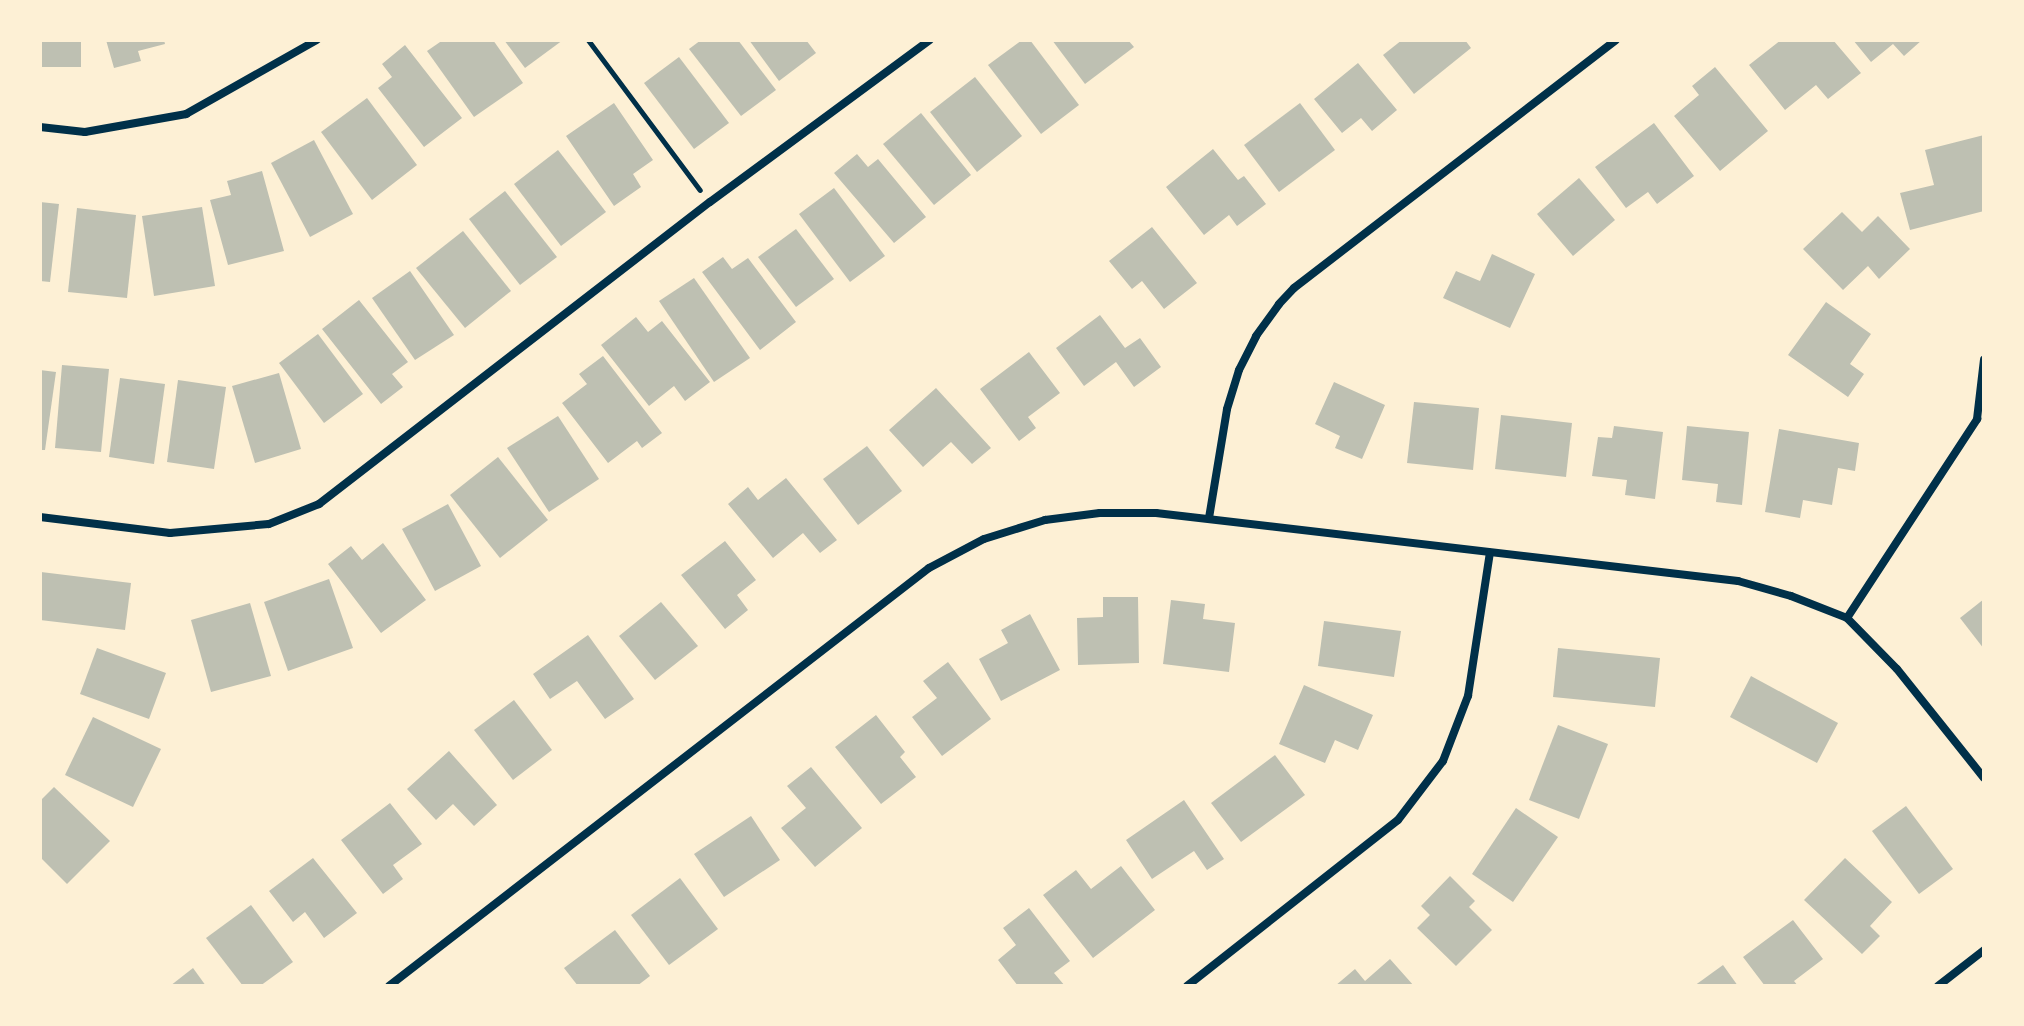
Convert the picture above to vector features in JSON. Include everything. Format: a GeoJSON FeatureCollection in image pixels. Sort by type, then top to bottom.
{"type":"FeatureCollection","features":[{"type":"Feature","properties":{"kind":"street"},"geometry":{"type":"LineString","coordinates":[[40,127],[85,132],[186,114],[317,40]]}},
{"type":"Feature","properties":{"kind":"street"},"geometry":{"type":"LineString","coordinates":[[40,517],[170,533],[269,524],[319,504],[710,202],[930,40]]}},
{"type":"Feature","properties":{"kind":"street"},"geometry":{"type":"LineString","coordinates":[[1209,518],[1227,409],[1239,370],[1256,336],[1279,304],[1294,288],[1616,40]]}},
{"type":"Feature","properties":{"kind":"street"},"geometry":{"type":"LineString","coordinates":[[1847,618],[1977,419],[1984,359]]}},
{"type":"Feature","properties":{"kind":"street"},"geometry":{"type":"LineString","coordinates":[[389,986],[929,568],[984,539],[1045,520],[1114,513],[1209,518],[1738,581],[1791,596],[1847,618],[1897,669],[1984,778]]}},
{"type":"Feature","properties":{"kind":"street"},"geometry":{"type":"LineString","coordinates":[[1187,986],[1398,820],[1443,761],[1468,696],[1490,553]]}},
{"type":"Feature","properties":{"kind":"street"},"geometry":{"type":"LineString","coordinates":[[1938,986],[1984,950]]}},
{"type":"Feature","properties":{"kind":"path"},"geometry":{"type":"LineString","coordinates":[[588,40],[710,202]]}},
{"type":"Feature","properties":{"kind":"building"},"geometry":{"type":"Polygon","coordinates":[[[40,40],[81,40],[81,67],[40,67],[40,40]]]}},
{"type":"Feature","properties":{"kind":"building"},"geometry":{"type":"Polygon","coordinates":[[[106,40],[164,40],[165,44],[138,51],[141,61],[114,68],[106,40]]]}},
{"type":"Feature","properties":{"kind":"building"},"geometry":{"type":"Polygon","coordinates":[[[443,40],[493,40],[523,83],[474,117],[427,51],[443,40]]]}},
{"type":"Feature","properties":{"kind":"building"},"geometry":{"type":"Polygon","coordinates":[[[504,40],[563,40],[525,68],[504,40]]]}},
{"type":"Feature","properties":{"kind":"building"},"geometry":{"type":"Polygon","coordinates":[[[701,40],[738,40],[776,90],[741,116],[689,49],[701,40]]]}},
{"type":"Feature","properties":{"kind":"building"},"geometry":{"type":"Polygon","coordinates":[[[749,40],[806,40],[816,53],[779,81],[749,40]]]}},
{"type":"Feature","properties":{"kind":"building"},"geometry":{"type":"Polygon","coordinates":[[[1022,40],[1030,40],[1079,105],[1041,134],[988,65],[1022,40]]]}},
{"type":"Feature","properties":{"kind":"building"},"geometry":{"type":"Polygon","coordinates":[[[1052,40],[1128,40],[1134,47],[1085,84],[1052,40]]]}},
{"type":"Feature","properties":{"kind":"building"},"geometry":{"type":"Polygon","coordinates":[[[1402,40],[1465,40],[1471,48],[1414,94],[1383,55],[1402,40]]]}},
{"type":"Feature","properties":{"kind":"building"},"geometry":{"type":"Polygon","coordinates":[[[1781,40],[1833,40],[1861,73],[1828,99],[1816,85],[1785,110],[1749,65],[1781,40]]]}},
{"type":"Feature","properties":{"kind":"building"},"geometry":{"type":"Polygon","coordinates":[[[1853,40],[1922,40],[1904,56],[1893,44],[1871,62],[1853,40]]]}},
{"type":"Feature","properties":{"kind":"building"},"geometry":{"type":"Polygon","coordinates":[[[405,45],[462,118],[424,147],[378,88],[392,77],[382,64],[405,45]]]}},
{"type":"Feature","properties":{"kind":"building"},"geometry":{"type":"Polygon","coordinates":[[[679,57],[729,123],[694,149],[644,83],[679,57]]]}},
{"type":"Feature","properties":{"kind":"building"},"geometry":{"type":"Polygon","coordinates":[[[1358,63],[1397,110],[1372,131],[1361,118],[1342,133],[1314,99],[1358,63]]]}},
{"type":"Feature","properties":{"kind":"building"},"geometry":{"type":"Polygon","coordinates":[[[1715,67],[1768,131],[1720,171],[1674,116],[1699,95],[1692,86],[1715,67]]]}},
{"type":"Feature","properties":{"kind":"building"},"geometry":{"type":"Polygon","coordinates":[[[975,77],[1022,136],[977,172],[930,112],[975,77]]]}},
{"type":"Feature","properties":{"kind":"building"},"geometry":{"type":"Polygon","coordinates":[[[367,98],[417,165],[372,200],[321,132],[367,98]]]}},
{"type":"Feature","properties":{"kind":"building"},"geometry":{"type":"Polygon","coordinates":[[[614,103],[653,160],[633,174],[641,187],[614,206],[566,136],[614,103]]]}},
{"type":"Feature","properties":{"kind":"building"},"geometry":{"type":"Polygon","coordinates":[[[1300,103],[1335,150],[1279,192],[1244,145],[1300,103]]]}},
{"type":"Feature","properties":{"kind":"building"},"geometry":{"type":"Polygon","coordinates":[[[921,113],[971,175],[934,205],[883,144],[921,113]]]}},
{"type":"Feature","properties":{"kind":"building"},"geometry":{"type":"Polygon","coordinates":[[[1654,123],[1694,176],[1657,204],[1648,192],[1626,208],[1595,167],[1654,123]]]}},
{"type":"Feature","properties":{"kind":"building"},"geometry":{"type":"Polygon","coordinates":[[[1984,135],[1984,211],[1910,230],[1900,193],[1934,185],[1925,150],[1984,135]]]}},
{"type":"Feature","properties":{"kind":"building"},"geometry":{"type":"Polygon","coordinates":[[[314,140],[353,214],[310,237],[271,163],[314,140]]]}},
{"type":"Feature","properties":{"kind":"building"},"geometry":{"type":"Polygon","coordinates":[[[1213,149],[1238,180],[1244,176],[1266,204],[1237,226],[1229,215],[1204,235],[1166,187],[1213,149]]]}},
{"type":"Feature","properties":{"kind":"building"},"geometry":{"type":"Polygon","coordinates":[[[558,150],[606,212],[561,246],[514,184],[558,150]]]}},
{"type":"Feature","properties":{"kind":"building"},"geometry":{"type":"Polygon","coordinates":[[[857,154],[868,167],[878,159],[926,217],[894,243],[834,173],[857,154]]]}},
{"type":"Feature","properties":{"kind":"building"},"geometry":{"type":"Polygon","coordinates":[[[262,171],[284,251],[228,265],[210,200],[231,195],[227,181],[262,171]]]}},
{"type":"Feature","properties":{"kind":"building"},"geometry":{"type":"Polygon","coordinates":[[[1579,178],[1615,220],[1573,256],[1537,214],[1579,178]]]}},
{"type":"Feature","properties":{"kind":"building"},"geometry":{"type":"Polygon","coordinates":[[[834,188],[885,256],[850,282],[799,214],[834,188]]]}},
{"type":"Feature","properties":{"kind":"building"},"geometry":{"type":"Polygon","coordinates":[[[505,191],[557,257],[520,285],[469,219],[505,191]]]}},
{"type":"Feature","properties":{"kind":"building"},"geometry":{"type":"Polygon","coordinates":[[[40,202],[59,204],[50,282],[40,281],[40,202]]]}},
{"type":"Feature","properties":{"kind":"building"},"geometry":{"type":"Polygon","coordinates":[[[202,207],[215,286],[154,296],[142,216],[202,207]]]}},
{"type":"Feature","properties":{"kind":"building"},"geometry":{"type":"Polygon","coordinates":[[[77,208],[136,215],[127,298],[68,292],[77,208]]]}},
{"type":"Feature","properties":{"kind":"building"},"geometry":{"type":"Polygon","coordinates":[[[1842,212],[1862,232],[1878,216],[1910,249],[1879,279],[1868,266],[1843,290],[1803,249],[1842,212]]]}},
{"type":"Feature","properties":{"kind":"building"},"geometry":{"type":"Polygon","coordinates":[[[1152,227],[1197,283],[1164,309],[1142,281],[1132,289],[1109,261],[1152,227]]]}},
{"type":"Feature","properties":{"kind":"building"},"geometry":{"type":"Polygon","coordinates":[[[796,229],[834,279],[796,307],[758,257],[796,229]]]}},
{"type":"Feature","properties":{"kind":"building"},"geometry":{"type":"Polygon","coordinates":[[[463,231],[511,291],[465,328],[416,268],[463,231]]]}},
{"type":"Feature","properties":{"kind":"building"},"geometry":{"type":"Polygon","coordinates":[[[1492,254],[1535,274],[1510,328],[1443,298],[1456,271],[1480,281],[1492,254]]]}},
{"type":"Feature","properties":{"kind":"building"},"geometry":{"type":"Polygon","coordinates":[[[723,257],[732,269],[748,258],[796,322],[760,350],[702,272],[723,257]]]}},
{"type":"Feature","properties":{"kind":"building"},"geometry":{"type":"Polygon","coordinates":[[[410,271],[454,335],[415,360],[372,298],[410,271]]]}},
{"type":"Feature","properties":{"kind":"building"},"geometry":{"type":"Polygon","coordinates":[[[694,278],[750,358],[714,382],[659,301],[694,278]]]}},
{"type":"Feature","properties":{"kind":"building"},"geometry":{"type":"Polygon","coordinates":[[[359,300],[408,362],[392,374],[403,387],[381,404],[322,329],[359,300]]]}},
{"type":"Feature","properties":{"kind":"building"},"geometry":{"type":"Polygon","coordinates":[[[1826,302],[1871,334],[1850,364],[1864,374],[1848,397],[1788,355],[1826,302]]]}},
{"type":"Feature","properties":{"kind":"building"},"geometry":{"type":"Polygon","coordinates":[[[1100,315],[1125,348],[1140,338],[1161,367],[1134,387],[1116,362],[1084,386],[1056,348],[1100,315]]]}},
{"type":"Feature","properties":{"kind":"building"},"geometry":{"type":"Polygon","coordinates":[[[636,317],[648,332],[662,321],[710,382],[685,401],[674,386],[649,406],[601,345],[636,317]]]}},
{"type":"Feature","properties":{"kind":"building"},"geometry":{"type":"Polygon","coordinates":[[[318,334],[363,394],[324,423],[279,363],[318,334]]]}},
{"type":"Feature","properties":{"kind":"building"},"geometry":{"type":"Polygon","coordinates":[[[1029,352],[1060,393],[1028,417],[1036,428],[1019,441],[980,389],[1029,352]]]}},
{"type":"Feature","properties":{"kind":"building"},"geometry":{"type":"Polygon","coordinates":[[[603,356],[662,433],[642,448],[637,441],[608,463],[562,403],[587,384],[579,374],[603,356]]]}},
{"type":"Feature","properties":{"kind":"building"},"geometry":{"type":"Polygon","coordinates":[[[62,365],[109,369],[101,452],[55,448],[62,365]]]}},
{"type":"Feature","properties":{"kind":"building"},"geometry":{"type":"Polygon","coordinates":[[[40,370],[56,372],[45,450],[40,450],[40,370]]]}},
{"type":"Feature","properties":{"kind":"building"},"geometry":{"type":"Polygon","coordinates":[[[279,373],[301,449],[255,463],[232,386],[279,373]]]}},
{"type":"Feature","properties":{"kind":"building"},"geometry":{"type":"Polygon","coordinates":[[[120,378],[165,384],[154,464],[109,457],[120,378]]]}},
{"type":"Feature","properties":{"kind":"building"},"geometry":{"type":"Polygon","coordinates":[[[178,380],[226,387],[214,469],[167,462],[178,380]]]}},
{"type":"Feature","properties":{"kind":"building"},"geometry":{"type":"Polygon","coordinates":[[[1334,382],[1385,405],[1362,459],[1335,448],[1340,436],[1315,424],[1334,382]]]}},
{"type":"Feature","properties":{"kind":"building"},"geometry":{"type":"Polygon","coordinates":[[[936,388],[991,448],[972,464],[951,442],[923,467],[889,430],[936,388]]]}},
{"type":"Feature","properties":{"kind":"building"},"geometry":{"type":"Polygon","coordinates":[[[1414,402],[1479,408],[1473,470],[1407,463],[1414,402]]]}},
{"type":"Feature","properties":{"kind":"building"},"geometry":{"type":"Polygon","coordinates":[[[1501,415],[1572,423],[1566,477],[1495,469],[1501,415]]]}},
{"type":"Feature","properties":{"kind":"building"},"geometry":{"type":"Polygon","coordinates":[[[558,416],[599,479],[549,512],[507,448],[558,416]]]}},
{"type":"Feature","properties":{"kind":"building"},"geometry":{"type":"Polygon","coordinates":[[[1614,426],[1663,432],[1655,499],[1625,495],[1627,480],[1592,476],[1598,437],[1612,438],[1614,426]]]}},
{"type":"Feature","properties":{"kind":"building"},"geometry":{"type":"Polygon","coordinates":[[[1687,426],[1749,432],[1742,505],[1716,502],[1718,484],[1682,480],[1687,426]]]}},
{"type":"Feature","properties":{"kind":"building"},"geometry":{"type":"Polygon","coordinates":[[[1779,429],[1859,443],[1855,471],[1838,468],[1832,505],[1803,500],[1800,518],[1765,512],[1779,429]]]}},
{"type":"Feature","properties":{"kind":"building"},"geometry":{"type":"Polygon","coordinates":[[[867,446],[902,491],[858,525],[823,479],[867,446]]]}},
{"type":"Feature","properties":{"kind":"building"},"geometry":{"type":"Polygon","coordinates":[[[498,457],[548,520],[500,558],[450,495],[498,457]]]}},
{"type":"Feature","properties":{"kind":"building"},"geometry":{"type":"Polygon","coordinates":[[[786,478],[837,540],[820,553],[803,533],[773,558],[728,504],[748,487],[758,500],[786,478]]]}},
{"type":"Feature","properties":{"kind":"building"},"geometry":{"type":"Polygon","coordinates":[[[448,504],[481,566],[435,591],[402,529],[448,504]]]}},
{"type":"Feature","properties":{"kind":"building"},"geometry":{"type":"Polygon","coordinates":[[[725,541],[756,580],[737,595],[748,610],[725,629],[681,575],[725,541]]]}},
{"type":"Feature","properties":{"kind":"building"},"geometry":{"type":"Polygon","coordinates":[[[383,543],[426,600],[381,633],[328,564],[351,546],[362,560],[383,543]]]}},
{"type":"Feature","properties":{"kind":"building"},"geometry":{"type":"Polygon","coordinates":[[[41,572],[131,583],[125,630],[40,620],[41,572]]]}},
{"type":"Feature","properties":{"kind":"building"},"geometry":{"type":"Polygon","coordinates":[[[329,579],[353,648],[288,671],[264,602],[329,579]]]}},
{"type":"Feature","properties":{"kind":"building"},"geometry":{"type":"Polygon","coordinates":[[[1103,597],[1138,597],[1139,663],[1078,665],[1077,618],[1103,617],[1103,597]]]}},
{"type":"Feature","properties":{"kind":"building"},"geometry":{"type":"Polygon","coordinates":[[[1984,599],[1984,649],[1960,618],[1984,599]]]}},
{"type":"Feature","properties":{"kind":"building"},"geometry":{"type":"Polygon","coordinates":[[[1171,600],[1205,604],[1203,619],[1235,623],[1229,672],[1163,664],[1171,600]]]}},
{"type":"Feature","properties":{"kind":"building"},"geometry":{"type":"Polygon","coordinates":[[[661,602],[698,646],[655,680],[619,636],[661,602]]]}},
{"type":"Feature","properties":{"kind":"building"},"geometry":{"type":"Polygon","coordinates":[[[250,603],[271,676],[211,692],[191,620],[250,603]]]}},
{"type":"Feature","properties":{"kind":"building"},"geometry":{"type":"Polygon","coordinates":[[[1030,614],[1060,670],[1001,701],[979,659],[1008,643],[1001,630],[1030,614]]]}},
{"type":"Feature","properties":{"kind":"building"},"geometry":{"type":"Polygon","coordinates":[[[1324,621],[1401,631],[1394,677],[1318,666],[1324,621]]]}},
{"type":"Feature","properties":{"kind":"building"},"geometry":{"type":"Polygon","coordinates":[[[588,635],[634,699],[605,719],[577,681],[550,699],[533,674],[588,635]]]}},
{"type":"Feature","properties":{"kind":"building"},"geometry":{"type":"Polygon","coordinates":[[[97,648],[166,673],[149,719],[80,694],[97,648]]]}},
{"type":"Feature","properties":{"kind":"building"},"geometry":{"type":"Polygon","coordinates":[[[1558,648],[1660,658],[1655,707],[1553,697],[1558,648]]]}},
{"type":"Feature","properties":{"kind":"building"},"geometry":{"type":"Polygon","coordinates":[[[948,662],[991,719],[942,756],[912,717],[937,698],[923,681],[948,662]]]}},
{"type":"Feature","properties":{"kind":"building"},"geometry":{"type":"Polygon","coordinates":[[[1751,676],[1838,723],[1817,763],[1730,717],[1751,676]]]}},
{"type":"Feature","properties":{"kind":"building"},"geometry":{"type":"Polygon","coordinates":[[[1304,685],[1373,715],[1358,750],[1335,740],[1325,763],[1279,744],[1304,685]]]}},
{"type":"Feature","properties":{"kind":"building"},"geometry":{"type":"Polygon","coordinates":[[[514,700],[552,750],[513,780],[474,730],[514,700]]]}},
{"type":"Feature","properties":{"kind":"building"},"geometry":{"type":"Polygon","coordinates":[[[876,715],[905,752],[900,757],[916,777],[881,804],[835,747],[876,715]]]}},
{"type":"Feature","properties":{"kind":"building"},"geometry":{"type":"Polygon","coordinates":[[[93,717],[161,749],[133,807],[65,775],[93,717]]]}},
{"type":"Feature","properties":{"kind":"building"},"geometry":{"type":"Polygon","coordinates":[[[1558,725],[1608,744],[1579,819],[1529,800],[1558,725]]]}},
{"type":"Feature","properties":{"kind":"building"},"geometry":{"type":"Polygon","coordinates":[[[449,751],[497,805],[474,826],[453,804],[436,820],[407,789],[449,751]]]}},
{"type":"Feature","properties":{"kind":"building"},"geometry":{"type":"Polygon","coordinates":[[[1275,755],[1305,795],[1241,842],[1211,803],[1275,755]]]}},
{"type":"Feature","properties":{"kind":"building"},"geometry":{"type":"Polygon","coordinates":[[[811,767],[862,828],[815,867],[781,828],[806,808],[787,786],[811,767]]]}},
{"type":"Feature","properties":{"kind":"building"},"geometry":{"type":"Polygon","coordinates":[[[54,787],[110,841],[67,884],[40,857],[40,801],[54,787]]]}},
{"type":"Feature","properties":{"kind":"building"},"geometry":{"type":"Polygon","coordinates":[[[1184,800],[1224,859],[1207,870],[1194,851],[1152,879],[1126,840],[1184,800]]]}},
{"type":"Feature","properties":{"kind":"building"},"geometry":{"type":"Polygon","coordinates":[[[390,803],[422,844],[393,865],[403,879],[383,894],[341,840],[390,803]]]}},
{"type":"Feature","properties":{"kind":"building"},"geometry":{"type":"Polygon","coordinates":[[[1906,806],[1953,869],[1919,894],[1872,831],[1906,806]]]}},
{"type":"Feature","properties":{"kind":"building"},"geometry":{"type":"Polygon","coordinates":[[[1516,808],[1558,837],[1513,902],[1472,874],[1516,808]]]}},
{"type":"Feature","properties":{"kind":"building"},"geometry":{"type":"Polygon","coordinates":[[[751,816],[780,860],[724,897],[694,854],[751,816]]]}},
{"type":"Feature","properties":{"kind":"building"},"geometry":{"type":"Polygon","coordinates":[[[313,858],[357,913],[324,938],[305,912],[293,922],[269,891],[313,858]]]}},
{"type":"Feature","properties":{"kind":"building"},"geometry":{"type":"Polygon","coordinates":[[[1845,858],[1892,902],[1870,926],[1880,936],[1862,954],[1804,900],[1845,858]]]}},
{"type":"Feature","properties":{"kind":"building"},"geometry":{"type":"Polygon","coordinates":[[[1121,866],[1155,910],[1093,958],[1043,895],[1076,870],[1091,889],[1121,866]]]}},
{"type":"Feature","properties":{"kind":"building"},"geometry":{"type":"Polygon","coordinates":[[[1450,876],[1475,901],[1469,907],[1492,930],[1456,966],[1417,928],[1430,915],[1421,906],[1450,876]]]}},
{"type":"Feature","properties":{"kind":"building"},"geometry":{"type":"Polygon","coordinates":[[[680,878],[718,929],[669,965],[631,915],[680,878]]]}},
{"type":"Feature","properties":{"kind":"building"},"geometry":{"type":"Polygon","coordinates":[[[251,905],[293,962],[260,986],[243,986],[206,938],[251,905]]]}},
{"type":"Feature","properties":{"kind":"building"},"geometry":{"type":"Polygon","coordinates":[[[1029,908],[1070,961],[1054,973],[1065,986],[1018,986],[998,960],[1016,945],[1003,928],[1029,908]]]}},
{"type":"Feature","properties":{"kind":"building"},"geometry":{"type":"Polygon","coordinates":[[[1793,920],[1823,959],[1794,981],[1798,986],[1765,986],[1743,957],[1793,920]]]}},
{"type":"Feature","properties":{"kind":"building"},"geometry":{"type":"Polygon","coordinates":[[[615,930],[650,976],[637,986],[578,986],[564,968],[615,930]]]}},
{"type":"Feature","properties":{"kind":"building"},"geometry":{"type":"Polygon","coordinates":[[[1390,959],[1414,986],[1335,986],[1355,969],[1365,981],[1390,959]]]}},
{"type":"Feature","properties":{"kind":"building"},"geometry":{"type":"Polygon","coordinates":[[[1723,965],[1738,986],[1694,986],[1723,965]]]}},
{"type":"Feature","properties":{"kind":"building"},"geometry":{"type":"Polygon","coordinates":[[[193,968],[206,986],[170,986],[193,968]]]}}]}
